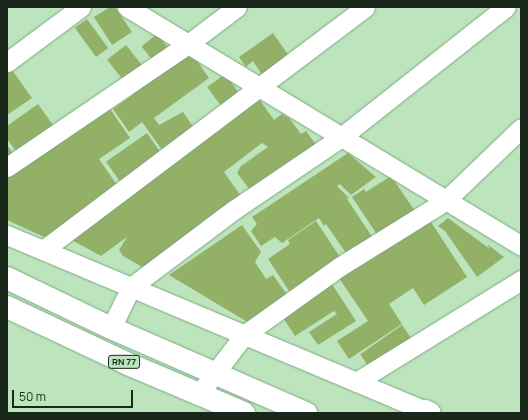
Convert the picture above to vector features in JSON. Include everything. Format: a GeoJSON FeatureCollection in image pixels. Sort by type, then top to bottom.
{"type":"FeatureCollection","features":[{"type":"Feature","properties":{"kind":"main road"},"geometry":{"type":"LineString","coordinates":[[7,278],[111,328],[306,413]]}},
{"type":"Feature","properties":{"kind":"main road","name":"RN 77"},"geometry":{"type":"LineString","coordinates":[[7,307],[198,394],[244,413]]}},
{"type":"Feature","properties":{"kind":"main road"},"geometry":{"type":"LineString","coordinates":[[60,331],[70,308]]}},
{"type":"Feature","properties":{"kind":"street"},"geometry":{"type":"LineString","coordinates":[[7,62],[81,7]]}},
{"type":"Feature","properties":{"kind":"street"},"geometry":{"type":"LineString","coordinates":[[127,7],[340,138],[521,246]]}},
{"type":"Feature","properties":{"kind":"street"},"geometry":{"type":"LineString","coordinates":[[7,167],[188,44],[237,7]]}},
{"type":"Feature","properties":{"kind":"street"},"geometry":{"type":"LineString","coordinates":[[43,250],[365,7]]}},
{"type":"Feature","properties":{"kind":"street"},"geometry":{"type":"LineString","coordinates":[[111,328],[131,287],[235,209],[340,138],[506,7]]}},
{"type":"Feature","properties":{"kind":"street"},"geometry":{"type":"LineString","coordinates":[[510,7],[521,12]]}},
{"type":"Feature","properties":{"kind":"street"},"geometry":{"type":"LineString","coordinates":[[198,394],[244,335],[339,267],[445,201],[521,128]]}},
{"type":"Feature","properties":{"kind":"street"},"geometry":{"type":"LineString","coordinates":[[7,235],[426,412]]}},
{"type":"Feature","properties":{"kind":"street"},"geometry":{"type":"LineString","coordinates":[[356,382],[521,280]]}},
{"type":"Feature","properties":{"kind":"building"},"geometry":{"type":"Polygon","coordinates":[[[110,7],[115,7],[132,32],[112,45],[94,17],[110,7]]]}},
{"type":"Feature","properties":{"kind":"building"},"geometry":{"type":"Polygon","coordinates":[[[87,19],[108,48],[96,57],[75,28],[87,19]]]}},
{"type":"Feature","properties":{"kind":"building"},"geometry":{"type":"Polygon","coordinates":[[[273,33],[289,56],[262,75],[253,61],[246,67],[239,57],[273,33]]]}},
{"type":"Feature","properties":{"kind":"building"},"geometry":{"type":"Polygon","coordinates":[[[157,34],[170,50],[155,63],[141,47],[157,34]]]}},
{"type":"Feature","properties":{"kind":"building"},"geometry":{"type":"Polygon","coordinates":[[[126,45],[143,67],[124,82],[107,60],[126,45]]]}},
{"type":"Feature","properties":{"kind":"building"},"geometry":{"type":"Polygon","coordinates":[[[188,48],[209,78],[154,118],[159,125],[183,112],[196,131],[165,154],[142,122],[129,132],[113,109],[134,94],[130,90],[188,48]]]}},
{"type":"Feature","properties":{"kind":"building"},"geometry":{"type":"Polygon","coordinates":[[[12,70],[32,98],[7,115],[7,73],[12,70]]]}},
{"type":"Feature","properties":{"kind":"building"},"geometry":{"type":"Polygon","coordinates":[[[225,74],[240,95],[222,108],[207,87],[225,74]]]}},
{"type":"Feature","properties":{"kind":"building"},"geometry":{"type":"Polygon","coordinates":[[[259,99],[274,120],[282,114],[289,118],[301,134],[306,131],[317,146],[253,194],[237,173],[241,166],[268,147],[262,143],[224,172],[243,199],[144,268],[123,256],[119,250],[127,237],[101,256],[68,238],[259,99]]]}},
{"type":"Feature","properties":{"kind":"building"},"geometry":{"type":"Polygon","coordinates":[[[38,104],[53,125],[16,151],[7,139],[7,126],[38,104]]]}},
{"type":"Feature","properties":{"kind":"building"},"geometry":{"type":"Polygon","coordinates":[[[108,106],[130,138],[99,159],[119,188],[46,238],[7,220],[7,175],[108,106]]]}},
{"type":"Feature","properties":{"kind":"building"},"geometry":{"type":"Polygon","coordinates":[[[147,133],[163,156],[122,185],[106,162],[147,133]]]}},
{"type":"Feature","properties":{"kind":"building"},"geometry":{"type":"Polygon","coordinates":[[[7,145],[14,155],[7,160],[7,145]]]}},
{"type":"Feature","properties":{"kind":"building"},"geometry":{"type":"Polygon","coordinates":[[[348,153],[376,177],[351,195],[340,184],[337,186],[349,198],[347,199],[373,238],[348,256],[326,224],[324,226],[319,218],[282,243],[275,237],[261,246],[251,231],[257,224],[252,217],[348,153]]]}},
{"type":"Feature","properties":{"kind":"building"},"geometry":{"type":"Polygon","coordinates":[[[391,176],[415,211],[378,236],[352,197],[364,189],[366,192],[391,176]]]}},
{"type":"Feature","properties":{"kind":"building"},"geometry":{"type":"Polygon","coordinates":[[[448,218],[490,249],[487,244],[504,257],[477,277],[445,231],[438,226],[448,218]]]}},
{"type":"Feature","properties":{"kind":"building"},"geometry":{"type":"Polygon","coordinates":[[[429,219],[467,277],[424,305],[413,288],[389,304],[402,324],[349,359],[337,341],[368,321],[339,278],[429,219]]]}},
{"type":"Feature","properties":{"kind":"building"},"geometry":{"type":"Polygon","coordinates":[[[316,221],[342,260],[291,294],[268,259],[290,244],[288,240],[316,221]]]}},
{"type":"Feature","properties":{"kind":"building"},"geometry":{"type":"Polygon","coordinates":[[[242,225],[261,252],[255,262],[266,279],[273,275],[288,296],[249,323],[169,275],[242,225]]]}},
{"type":"Feature","properties":{"kind":"building"},"geometry":{"type":"Polygon","coordinates":[[[330,281],[356,321],[318,345],[309,332],[337,314],[334,311],[295,336],[280,313],[330,281]]]}},
{"type":"Feature","properties":{"kind":"building"},"geometry":{"type":"Polygon","coordinates":[[[402,325],[414,342],[372,371],[360,354],[402,325]]]}}]}
